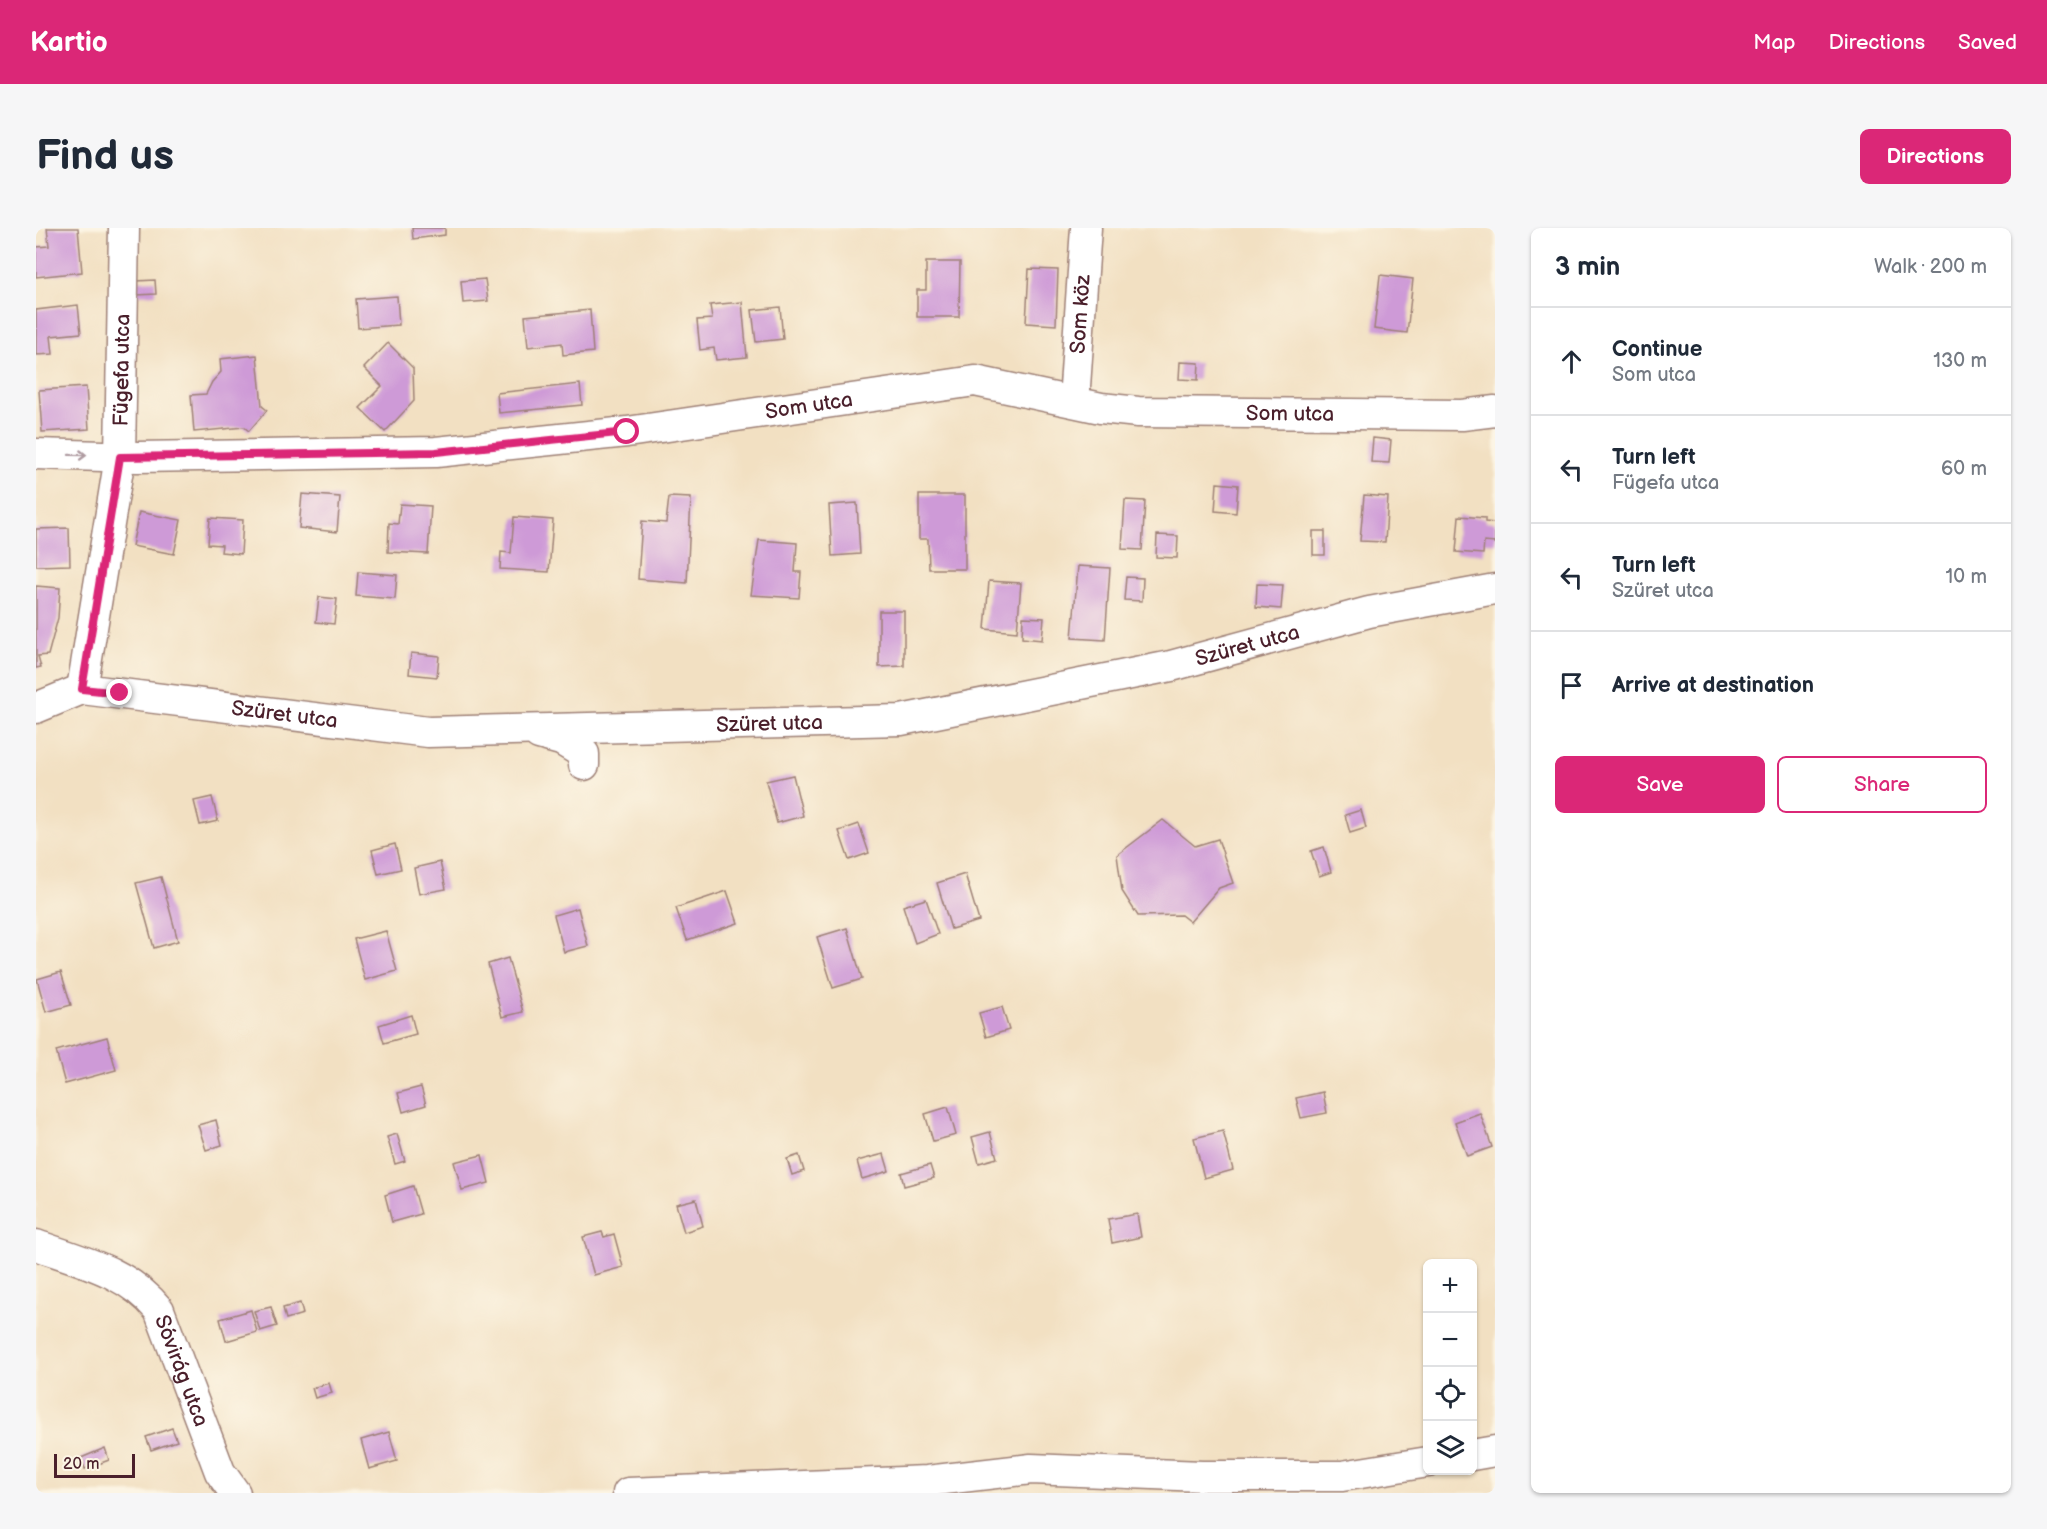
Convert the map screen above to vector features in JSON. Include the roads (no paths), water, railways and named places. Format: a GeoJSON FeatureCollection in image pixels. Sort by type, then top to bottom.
{"type":"FeatureCollection","features":[{"type":"Feature","properties":{"kind":"street","name":"Fügefa utca"},"geometry":{"type":"LineString","coordinates":[[82,689],[120,457],[124,228]]}},
{"type":"Feature","properties":{"kind":"street","name":"Som köz"},"geometry":{"type":"LineString","coordinates":[[1074,402],[1086,228]]}},
{"type":"Feature","properties":{"kind":"street","name":"Som utca"},"geometry":{"type":"LineString","coordinates":[[36,454],[120,457],[436,452],[627,432],[975,381],[1074,402],[1138,412],[1462,415],[1495,411]]}},
{"type":"Feature","properties":{"kind":"street","name":"Szüret utca"},"geometry":{"type":"LineString","coordinates":[[36,708],[82,689],[428,732],[901,720],[1171,666],[1369,612],[1495,589]]}},
{"type":"Feature","properties":{"kind":"street"},"geometry":{"type":"LineString","coordinates":[[525,729],[561,740],[584,754],[584,765]]}},
{"type":"Feature","properties":{"kind":"street","name":"Sóvirág utca"},"geometry":{"type":"LineString","coordinates":[[36,1245],[81,1259],[128,1281],[140,1289],[159,1310],[220,1472],[235,1493]]}},
{"type":"Feature","properties":{"kind":"street"},"geometry":{"type":"LineString","coordinates":[[1477,1454],[1495,1451]]}},
{"type":"Feature","properties":{"kind":"street"},"geometry":{"type":"LineString","coordinates":[[628,1493],[929,1487],[1031,1469],[1202,1476],[1342,1476],[1423,1463]]}}]}
